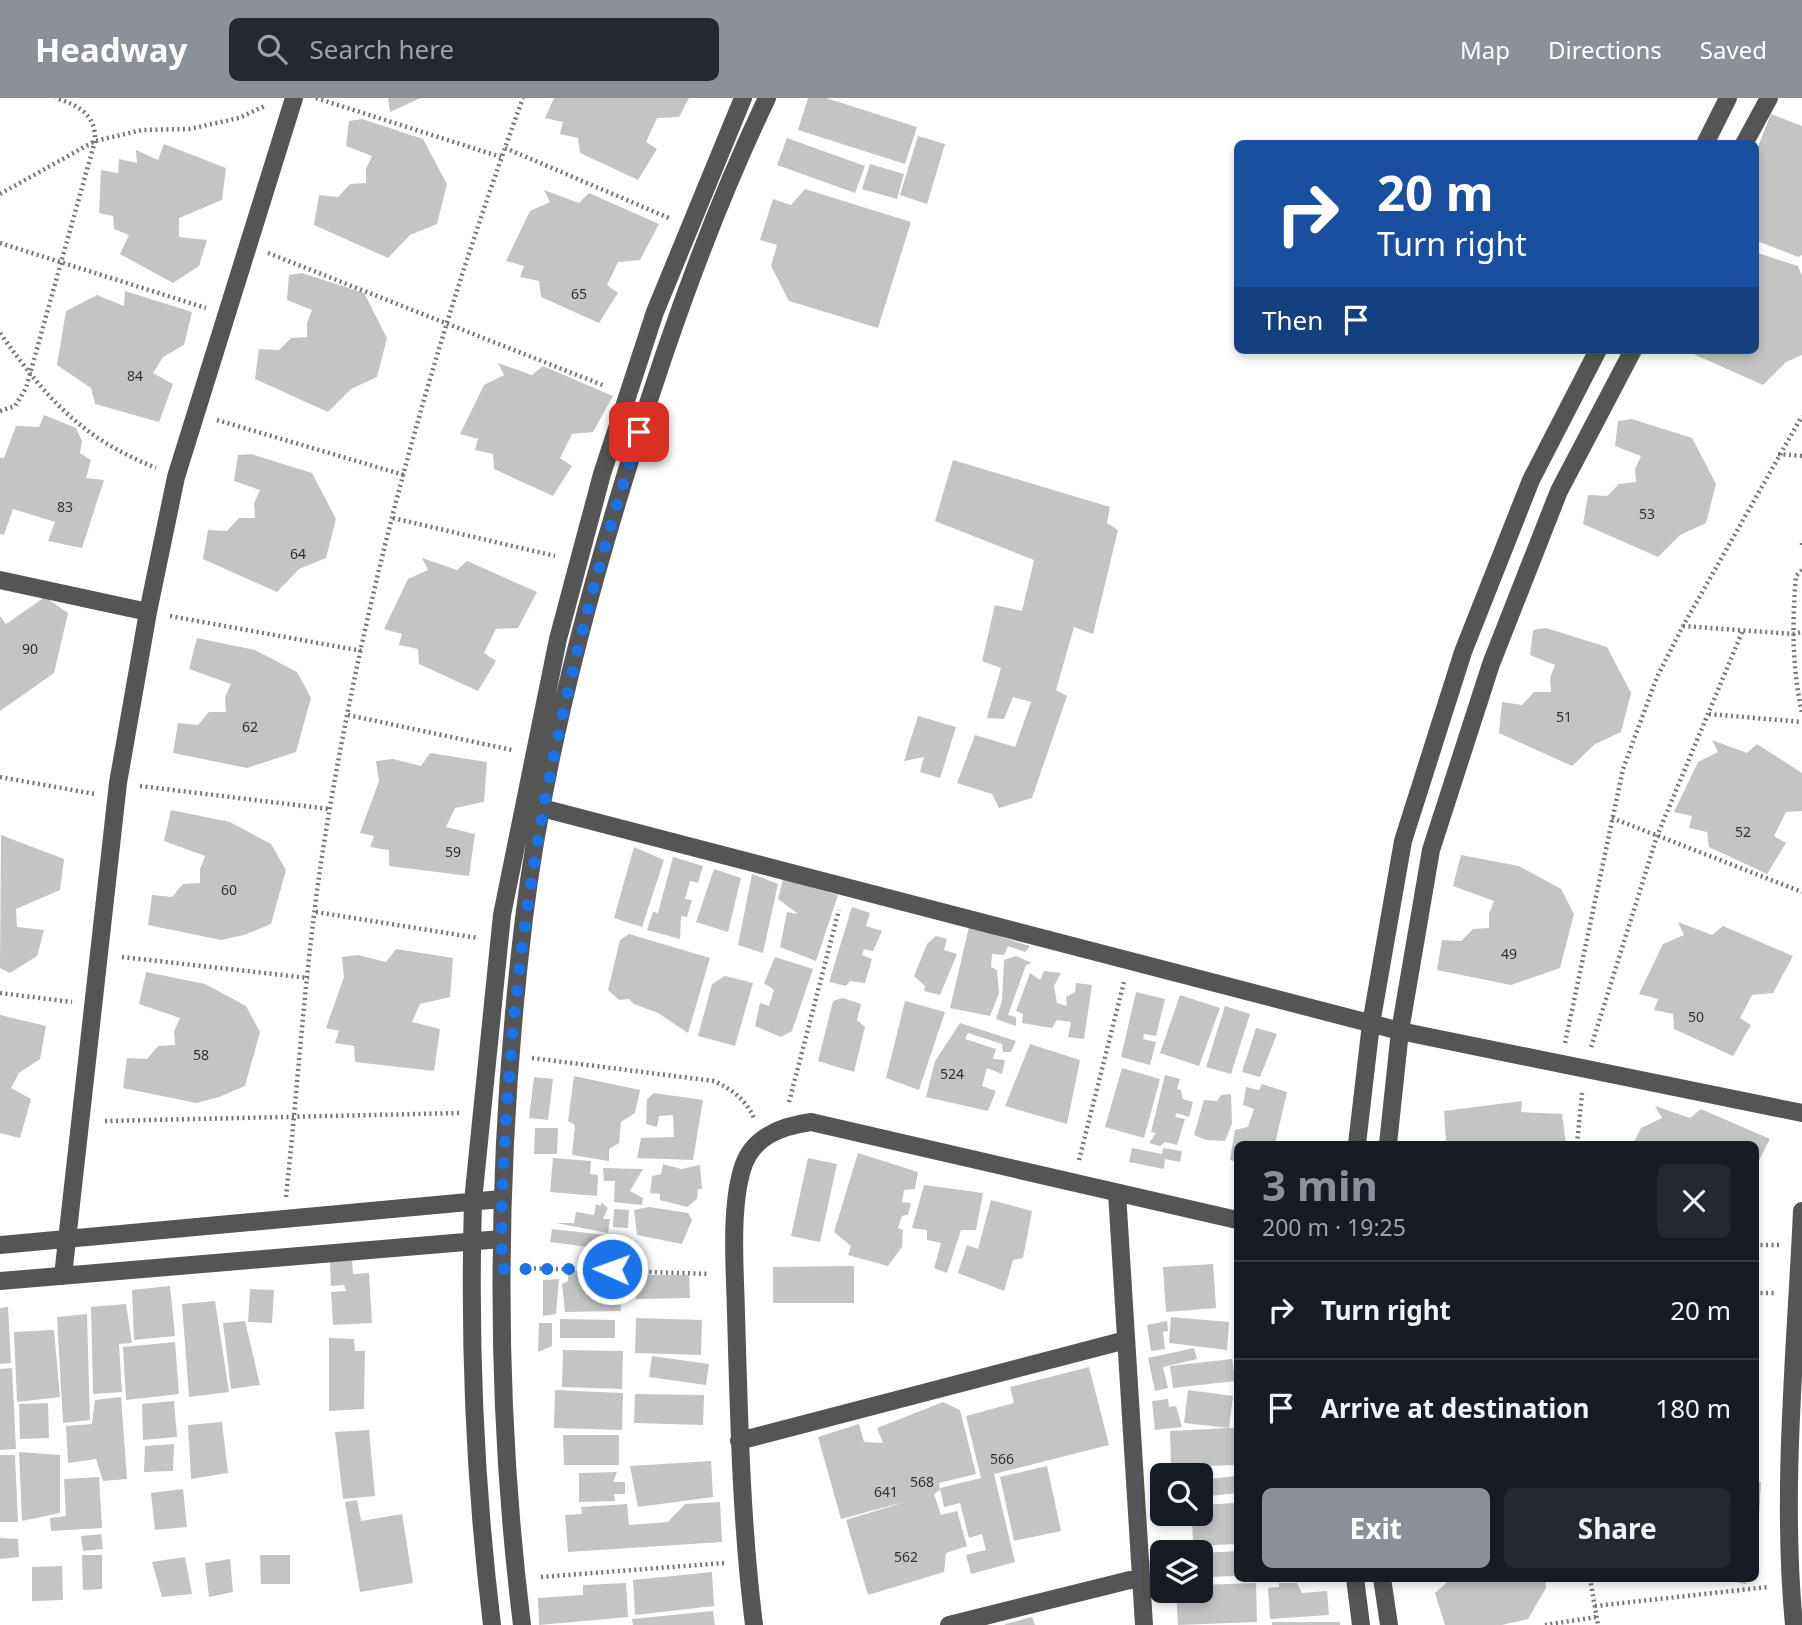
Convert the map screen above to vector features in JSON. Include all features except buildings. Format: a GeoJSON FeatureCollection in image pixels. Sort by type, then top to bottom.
{"type":"FeatureCollection","features":[{"type":"Feature","properties":{"kind":"street"},"geometry":{"type":"LineString","coordinates":[[63,1276],[117,789],[148,612],[176,477],[294,98]]}},
{"type":"Feature","properties":{"kind":"street"},"geometry":{"type":"LineString","coordinates":[[492,1625],[477,1430],[472,1241],[473,1201],[499,941],[558,639],[602,474],[656,313],[743,98]]}},
{"type":"Feature","properties":{"kind":"street"},"geometry":{"type":"LineString","coordinates":[[522,1625],[516,1579],[506,1435],[501,1199],[524,915],[542,808],[573,666],[610,524],[649,398],[703,249],[767,98]]}},
{"type":"Feature","properties":{"kind":"street"},"geometry":{"type":"LineString","coordinates":[[1707,140],[1728,98]]}},
{"type":"Feature","properties":{"kind":"street"},"geometry":{"type":"LineString","coordinates":[[1746,140],[1769,98]]}},
{"type":"Feature","properties":{"kind":"street"},"geometry":{"type":"LineString","coordinates":[[1357,1141],[1371,1024],[1403,841],[1463,652],[1531,480],[1596,354]]}},
{"type":"Feature","properties":{"kind":"street"},"geometry":{"type":"LineString","coordinates":[[1388,1141],[1400,1031],[1431,850],[1491,664],[1559,491],[1631,354]]}},
{"type":"Feature","properties":{"kind":"street"},"geometry":{"type":"LineString","coordinates":[[0,580],[148,612]]}},
{"type":"Feature","properties":{"kind":"street"},"geometry":{"type":"LineString","coordinates":[[542,808],[1371,1024],[1802,1113]]}},
{"type":"Feature","properties":{"kind":"street"},"geometry":{"type":"LineString","coordinates":[[754,1625],[746,1561],[739,1441],[736,1275],[742,1168],[758,1143],[783,1125],[811,1122],[1234,1219]]}},
{"type":"Feature","properties":{"kind":"street"},"geometry":{"type":"LineString","coordinates":[[1117,1193],[1144,1625]]}},
{"type":"Feature","properties":{"kind":"street"},"geometry":{"type":"LineString","coordinates":[[0,1245],[501,1199]]}},
{"type":"Feature","properties":{"kind":"street"},"geometry":{"type":"LineString","coordinates":[[1794,1625],[1790,1584],[1791,1464],[1802,1211]]}},
{"type":"Feature","properties":{"kind":"street"},"geometry":{"type":"LineString","coordinates":[[0,1281],[501,1239]]}},
{"type":"Feature","properties":{"kind":"street"},"geometry":{"type":"LineString","coordinates":[[739,1441],[1126,1340]]}},
{"type":"Feature","properties":{"kind":"street"},"geometry":{"type":"LineString","coordinates":[[949,1625],[1142,1577]]}},
{"type":"Feature","properties":{"kind":"street"},"geometry":{"type":"LineString","coordinates":[[1355,1582],[1360,1625]]}},
{"type":"Feature","properties":{"kind":"street"},"geometry":{"type":"LineString","coordinates":[[1383,1582],[1389,1625]]}},
{"type":"Feature","properties":{"kind":"path"},"geometry":{"type":"LineString","coordinates":[[0,411],[15,405],[22,398],[95,141],[95,131],[86,113],[78,106],[58,98]]}},
{"type":"Feature","properties":{"kind":"path"},"geometry":{"type":"LineString","coordinates":[[316,98],[501,157]]}},
{"type":"Feature","properties":{"kind":"path"},"geometry":{"type":"LineString","coordinates":[[284,1219],[329,809],[348,715],[404,475],[447,324],[523,98]]}},
{"type":"Feature","properties":{"kind":"path"},"geometry":{"type":"LineString","coordinates":[[0,194],[95,141],[142,130],[189,129],[239,118],[271,103]]}},
{"type":"Feature","properties":{"kind":"path"},"geometry":{"type":"LineString","coordinates":[[505,148],[689,226]]}},
{"type":"Feature","properties":{"kind":"path"},"geometry":{"type":"LineString","coordinates":[[0,243],[227,315]]}},
{"type":"Feature","properties":{"kind":"path"},"geometry":{"type":"LineString","coordinates":[[248,245],[628,396]]}},
{"type":"Feature","properties":{"kind":"path"},"geometry":{"type":"LineString","coordinates":[[0,333],[30,375],[74,423],[129,457],[176,477]]}},
{"type":"Feature","properties":{"kind":"path"},"geometry":{"type":"LineString","coordinates":[[196,414],[404,475]]}},
{"type":"Feature","properties":{"kind":"path"},"geometry":{"type":"LineString","coordinates":[[1560,1064],[1612,818],[1636,731],[1657,677],[1683,626],[1778,454],[1802,416]]}},
{"type":"Feature","properties":{"kind":"path"},"geometry":{"type":"LineString","coordinates":[[1778,454],[1802,456]]}},
{"type":"Feature","properties":{"kind":"path"},"geometry":{"type":"LineString","coordinates":[[393,518],[579,562]]}},
{"type":"Feature","properties":{"kind":"path"},"geometry":{"type":"LineString","coordinates":[[1802,570],[1796,576],[1793,634],[1802,713]]}},
{"type":"Feature","properties":{"kind":"path"},"geometry":{"type":"LineString","coordinates":[[148,612],[362,651]]}},
{"type":"Feature","properties":{"kind":"path"},"geometry":{"type":"LineString","coordinates":[[1683,626],[1793,634],[1802,632]]}},
{"type":"Feature","properties":{"kind":"path"},"geometry":{"type":"LineString","coordinates":[[1577,1141],[1584,1069],[1657,836],[1743,630]]}},
{"type":"Feature","properties":{"kind":"path"},"geometry":{"type":"LineString","coordinates":[[1708,714],[1802,722]]}},
{"type":"Feature","properties":{"kind":"path"},"geometry":{"type":"LineString","coordinates":[[348,715],[534,755]]}},
{"type":"Feature","properties":{"kind":"path"},"geometry":{"type":"LineString","coordinates":[[0,777],[67,791],[117,789],[329,809]]}},
{"type":"Feature","properties":{"kind":"path"},"geometry":{"type":"LineString","coordinates":[[1612,818],[1802,892]]}},
{"type":"Feature","properties":{"kind":"path"},"geometry":{"type":"LineString","coordinates":[[783,1125],[846,886]]}},
{"type":"Feature","properties":{"kind":"path"},"geometry":{"type":"LineString","coordinates":[[316,912],[499,941]]}},
{"type":"Feature","properties":{"kind":"path"},"geometry":{"type":"LineString","coordinates":[[99,954],[309,978]]}},
{"type":"Feature","properties":{"kind":"path"},"geometry":{"type":"LineString","coordinates":[[1074,1183],[1129,961]]}},
{"type":"Feature","properties":{"kind":"path"},"geometry":{"type":"LineString","coordinates":[[0,993],[93,1005]]}},
{"type":"Feature","properties":{"kind":"path"},"geometry":{"type":"LineString","coordinates":[[511,1055],[714,1081],[732,1090],[747,1104],[756,1122],[758,1143]]}},
{"type":"Feature","properties":{"kind":"path"},"geometry":{"type":"LineString","coordinates":[[80,1121],[482,1112]]}},
{"type":"Feature","properties":{"kind":"path"},"geometry":{"type":"LineString","coordinates":[[502,1269],[563,1267],[736,1275]]}},
{"type":"Feature","properties":{"kind":"path"},"geometry":{"type":"LineString","coordinates":[[516,1579],[746,1561]]}},
{"type":"Feature","properties":{"kind":"path"},"geometry":{"type":"LineString","coordinates":[[1591,1582],[1598,1625]]}},
{"type":"Feature","properties":{"kind":"path"},"geometry":{"type":"LineString","coordinates":[[1595,1606],[1790,1584]]}},
{"type":"Feature","properties":{"kind":"path"},"geometry":{"type":"LineString","coordinates":[[1545,1625],[1573,1623],[1596,1617]]}},
{"type":"Feature","properties":{"kind":"route"},"geometry":{"type":"LineString","coordinates":[[612,1269],[502,1269],[501,1199],[524,915],[542,808],[573,666],[610,524],[639,432]]}}]}
